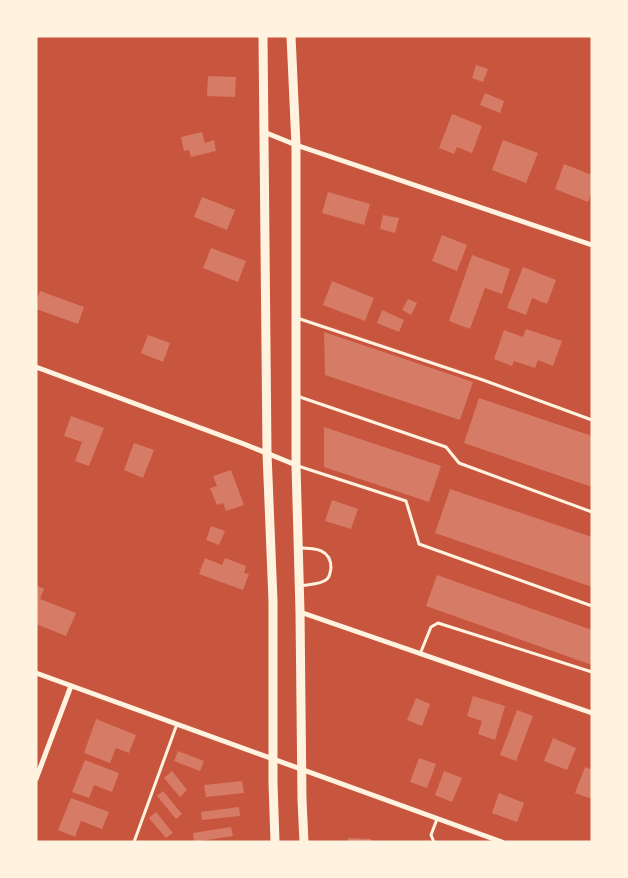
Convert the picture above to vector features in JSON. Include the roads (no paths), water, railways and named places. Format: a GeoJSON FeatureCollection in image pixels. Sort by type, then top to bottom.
{"type":"FeatureCollection","features":[{"type":"Feature","properties":{"kind":"street"},"geometry":{"type":"LineString","coordinates":[[263,36],[267,453],[273,601],[273,759],[276,842]]}},
{"type":"Feature","properties":{"kind":"street"},"geometry":{"type":"LineString","coordinates":[[291,36],[296,145],[296,466],[304,842]]}},
{"type":"Feature","properties":{"kind":"street"},"geometry":{"type":"LineString","coordinates":[[264,132],[296,145],[592,245]]}},
{"type":"Feature","properties":{"kind":"street"},"geometry":{"type":"LineString","coordinates":[[36,367],[267,453],[296,466]]}},
{"type":"Feature","properties":{"kind":"street"},"geometry":{"type":"LineString","coordinates":[[300,612],[592,713]]}},
{"type":"Feature","properties":{"kind":"street"},"geometry":{"type":"LineString","coordinates":[[36,673],[502,842]]}},
{"type":"Feature","properties":{"kind":"street"},"geometry":{"type":"LineString","coordinates":[[36,779],[70,686]]}},
{"type":"Feature","properties":{"kind":"lane"},"geometry":{"type":"LineString","coordinates":[[296,318],[483,380],[592,420]]}},
{"type":"Feature","properties":{"kind":"lane"},"geometry":{"type":"LineString","coordinates":[[296,396],[446,447],[459,463],[592,512]]}},
{"type":"Feature","properties":{"kind":"lane"},"geometry":{"type":"LineString","coordinates":[[296,466],[406,501],[419,544],[592,606]]}},
{"type":"Feature","properties":{"kind":"lane"},"geometry":{"type":"LineString","coordinates":[[298,548],[318,548],[326,552],[330,559],[331,568],[330,575],[326,580],[299,586]]}},
{"type":"Feature","properties":{"kind":"lane"},"geometry":{"type":"LineString","coordinates":[[420,654],[431,627],[438,623],[592,672]]}},
{"type":"Feature","properties":{"kind":"lane"},"geometry":{"type":"LineString","coordinates":[[134,842],[177,724]]}},
{"type":"Feature","properties":{"kind":"lane"},"geometry":{"type":"LineString","coordinates":[[434,842],[431,835],[437,819]]}}]}
